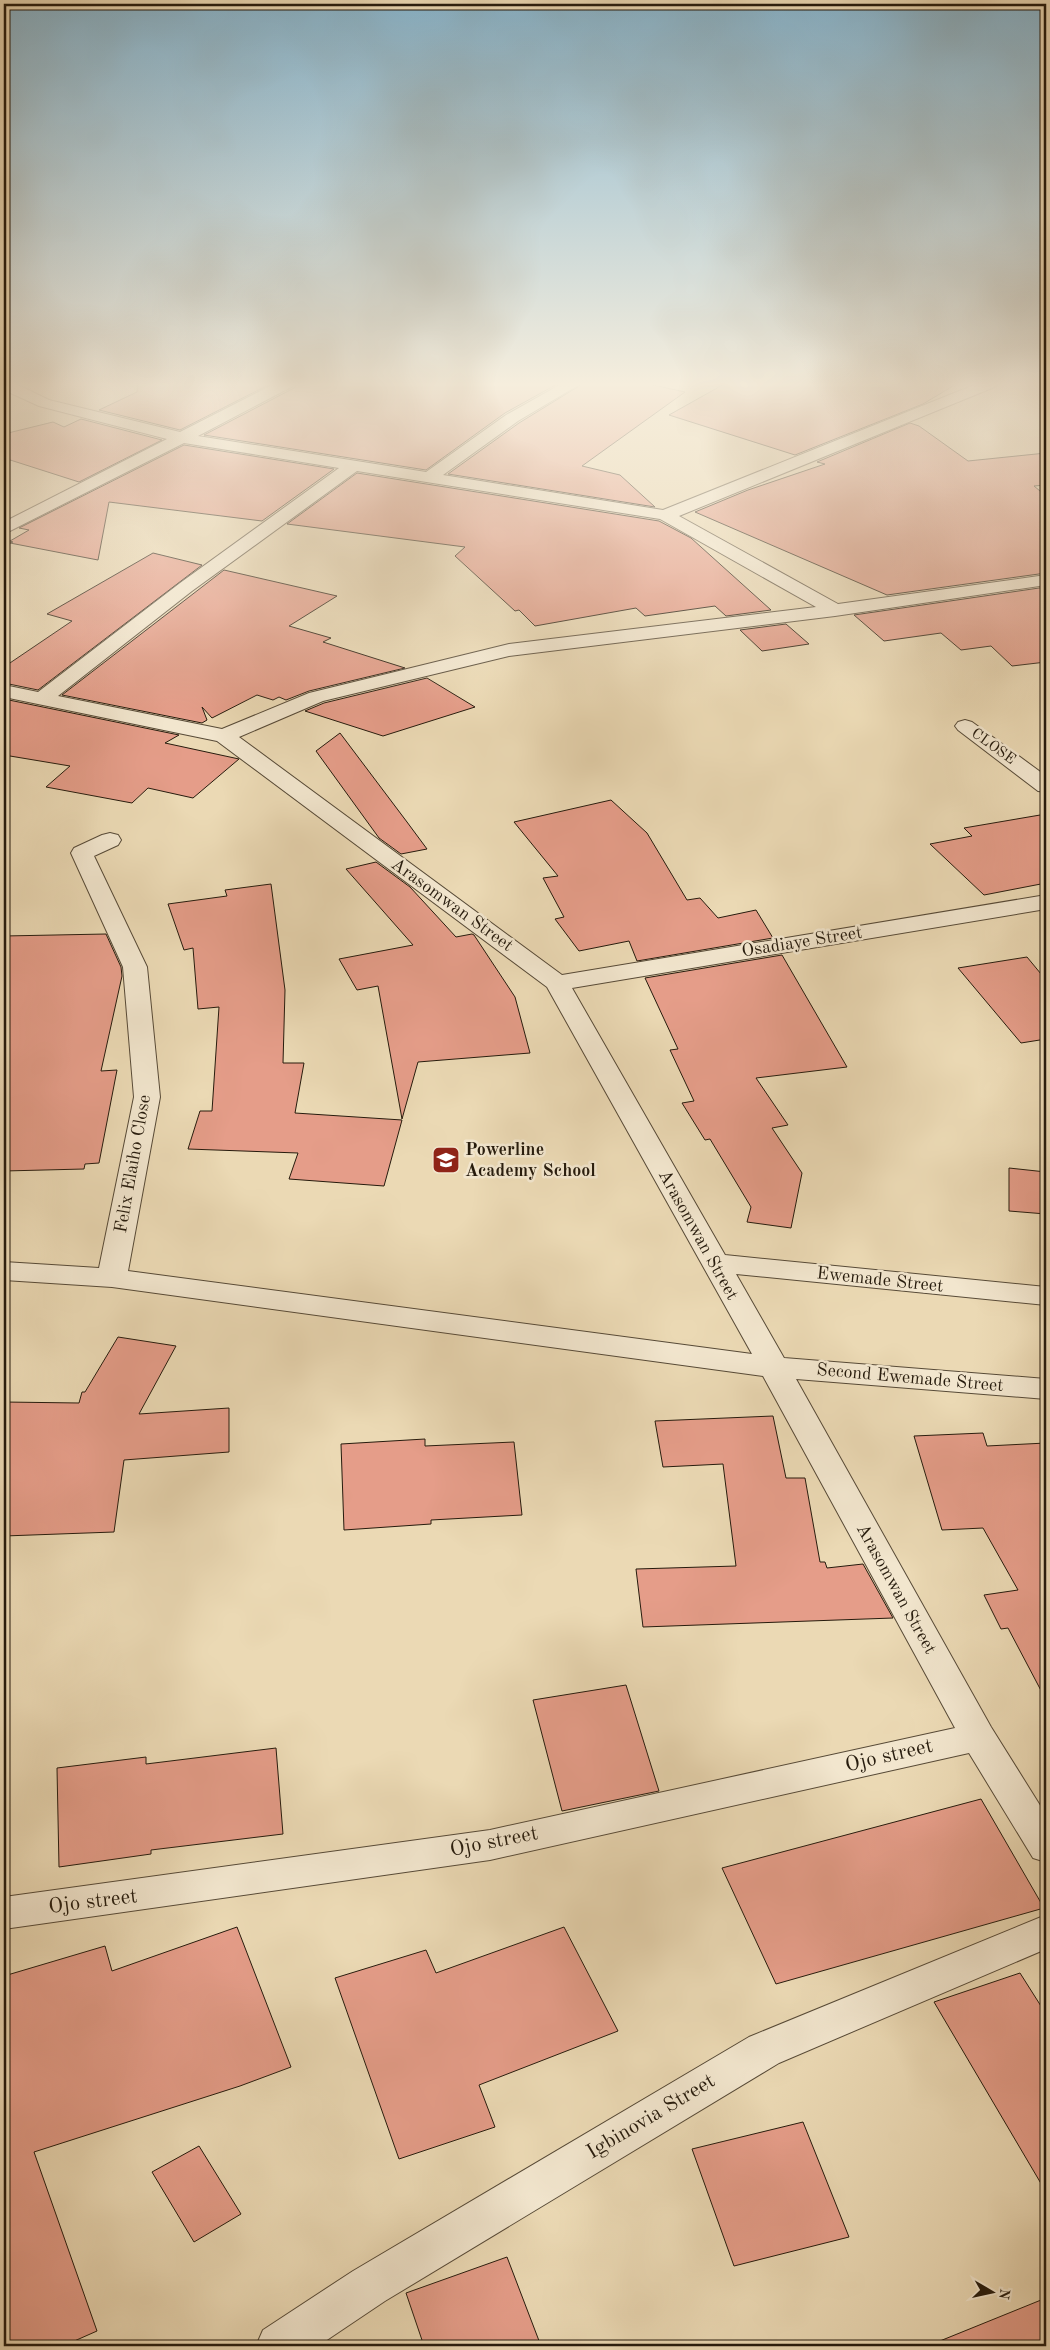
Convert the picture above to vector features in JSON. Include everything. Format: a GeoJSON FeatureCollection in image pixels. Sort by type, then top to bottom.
{"type":"FeatureCollection","features":[{"type":"Feature","properties":{"kind":"street"},"geometry":{"type":"LineString","coordinates":[[4,529],[75,493]]}},
{"type":"Feature","properties":{"kind":"street"},"geometry":{"type":"LineString","coordinates":[[41,699],[186,587],[316,493]]}},
{"type":"Feature","properties":{"kind":"street"},"geometry":{"type":"LineString","coordinates":[[524,493],[665,516],[835,610]]}},
{"type":"Feature","properties":{"kind":"street"},"geometry":{"type":"LineString","coordinates":[[665,516],[722,493]]}},
{"type":"Feature","properties":{"kind":"street"},"geometry":{"type":"LineString","coordinates":[[4,691],[224,736],[316,697],[509,650],[835,610],[1046,580]]}},
{"type":"Feature","properties":{"kind":"street","name":"CLOSE"},"geometry":{"type":"LineString","coordinates":[[965,726],[1046,786]]}},
{"type":"Feature","properties":{"kind":"street","name":"Arasomwan Street"},"geometry":{"type":"LineString","coordinates":[[224,736],[558,983],[774,1367],[978,1737],[1046,1847]]}},
{"type":"Feature","properties":{"kind":"street","name":"Felix Elaiho Close"},"geometry":{"type":"LineString","coordinates":[[110,840],[82,853],[136,967],[147,1097],[112,1278]]}},
{"type":"Feature","properties":{"kind":"street","name":"Osadiaye Street"},"geometry":{"type":"LineString","coordinates":[[558,983],[1046,902]]}},
{"type":"Feature","properties":{"kind":"street","name":"Ewemade Street"},"geometry":{"type":"LineString","coordinates":[[714,1263],[1046,1296]]}},
{"type":"Feature","properties":{"kind":"street","name":"Second Ewemade Street"},"geometry":{"type":"LineString","coordinates":[[4,1271],[112,1278],[774,1367],[1046,1389]]}},
{"type":"Feature","properties":{"kind":"street","name":"Ojo street"},"geometry":{"type":"LineString","coordinates":[[4,1913],[490,1845],[978,1737]]}},
{"type":"Feature","properties":{"kind":"street","name":"Igbinovia Street"},"geometry":{"type":"LineString","coordinates":[[279,2346],[368,2286],[764,2050],[1046,1931]]}},
{"type":"Feature","properties":{"kind":"building"},"geometry":{"type":"Polygon","coordinates":[[[89,493],[301,493],[262,521],[109,502],[98,560],[10,543],[13,542],[10,541],[29,530],[19,528],[89,493]]]}},
{"type":"Feature","properties":{"kind":"building"},"geometry":{"type":"Polygon","coordinates":[[[330,493],[481,493],[659,521],[691,538],[771,610],[726,616],[715,606],[645,616],[636,608],[535,626],[519,610],[515,611],[455,556],[465,547],[287,524],[330,493]]]}},
{"type":"Feature","properties":{"kind":"building"},"geometry":{"type":"Polygon","coordinates":[[[565,493],[639,493],[655,507],[565,493]]]}},
{"type":"Feature","properties":{"kind":"building"},"geometry":{"type":"Polygon","coordinates":[[[742,493],[1042,493],[1046,496],[1046,573],[887,595],[695,512],[742,493]]]}},
{"type":"Feature","properties":{"kind":"building"},"geometry":{"type":"Polygon","coordinates":[[[153,553],[202,565],[38,690],[4,683],[4,667],[72,621],[47,614],[153,553]]]}},
{"type":"Feature","properties":{"kind":"building"},"geometry":{"type":"Polygon","coordinates":[[[224,570],[337,596],[289,626],[331,638],[323,642],[405,668],[309,691],[286,700],[279,697],[273,700],[257,695],[212,718],[202,707],[207,720],[202,723],[62,695],[224,570]]]}},
{"type":"Feature","properties":{"kind":"building"},"geometry":{"type":"Polygon","coordinates":[[[1046,587],[1046,662],[1012,666],[991,646],[961,650],[941,633],[884,641],[854,615],[1046,587]]]}},
{"type":"Feature","properties":{"kind":"building"},"geometry":{"type":"Polygon","coordinates":[[[786,624],[809,644],[762,651],[740,630],[786,624]]]}},
{"type":"Feature","properties":{"kind":"building"},"geometry":{"type":"Polygon","coordinates":[[[427,678],[475,707],[383,736],[305,711],[324,703],[427,678]]]}},
{"type":"Feature","properties":{"kind":"building"},"geometry":{"type":"Polygon","coordinates":[[[4,699],[179,735],[165,743],[239,759],[193,798],[148,788],[132,803],[46,787],[70,766],[4,755],[4,699]]]}},
{"type":"Feature","properties":{"kind":"building"},"geometry":{"type":"Polygon","coordinates":[[[340,733],[427,849],[401,854],[379,838],[316,751],[340,733]]]}},
{"type":"Feature","properties":{"kind":"building"},"geometry":{"type":"Polygon","coordinates":[[[611,800],[647,833],[687,900],[700,898],[718,918],[756,910],[773,938],[637,961],[629,941],[579,951],[555,919],[564,917],[543,878],[558,876],[514,822],[611,800]]]}},
{"type":"Feature","properties":{"kind":"building"},"geometry":{"type":"Polygon","coordinates":[[[1046,814],[1046,883],[984,895],[930,844],[972,836],[964,828],[1046,814]]]}},
{"type":"Feature","properties":{"kind":"building"},"geometry":{"type":"Polygon","coordinates":[[[376,862],[410,887],[456,937],[474,935],[515,997],[530,1053],[418,1062],[402,1119],[378,986],[357,990],[339,959],[413,945],[346,869],[376,862]]]}},
{"type":"Feature","properties":{"kind":"building"},"geometry":{"type":"Polygon","coordinates":[[[271,884],[285,990],[283,1063],[304,1063],[295,1113],[402,1120],[384,1186],[289,1179],[298,1153],[188,1149],[200,1111],[212,1111],[219,1007],[198,1009],[193,948],[184,950],[168,904],[227,896],[225,890],[271,884]]]}},
{"type":"Feature","properties":{"kind":"building"},"geometry":{"type":"Polygon","coordinates":[[[106,934],[121,967],[122,976],[101,1071],[117,1070],[99,1163],[85,1164],[84,1169],[4,1171],[4,936],[106,934]]]}},
{"type":"Feature","properties":{"kind":"building"},"geometry":{"type":"Polygon","coordinates":[[[782,955],[847,1067],[756,1078],[788,1125],[772,1128],[802,1173],[791,1228],[747,1222],[751,1207],[710,1139],[705,1140],[682,1103],[694,1101],[670,1050],[678,1049],[645,978],[782,955]]]}},
{"type":"Feature","properties":{"kind":"building"},"geometry":{"type":"Polygon","coordinates":[[[1027,957],[1046,980],[1046,1039],[1021,1043],[958,968],[1027,957]]]}},
{"type":"Feature","properties":{"kind":"building"},"geometry":{"type":"Polygon","coordinates":[[[1009,1168],[1046,1172],[1046,1214],[1009,1211],[1009,1168]]]}},
{"type":"Feature","properties":{"kind":"building"},"geometry":{"type":"Polygon","coordinates":[[[118,1337],[176,1346],[139,1414],[229,1408],[229,1452],[124,1460],[114,1532],[4,1536],[4,1402],[79,1403],[82,1392],[85,1392],[118,1337]]]}},
{"type":"Feature","properties":{"kind":"building"},"geometry":{"type":"Polygon","coordinates":[[[773,1416],[786,1478],[805,1478],[820,1562],[825,1562],[827,1568],[863,1564],[893,1618],[643,1627],[636,1569],[736,1566],[723,1464],[663,1467],[655,1421],[773,1416]]]}},
{"type":"Feature","properties":{"kind":"building"},"geometry":{"type":"Polygon","coordinates":[[[983,1433],[987,1446],[1046,1443],[1046,1700],[1008,1628],[1001,1629],[984,1595],[1018,1590],[983,1528],[942,1530],[914,1436],[983,1433]]]}},
{"type":"Feature","properties":{"kind":"building"},"geometry":{"type":"Polygon","coordinates":[[[425,1439],[425,1446],[514,1442],[522,1515],[431,1520],[431,1524],[344,1530],[341,1444],[425,1439]]]}},
{"type":"Feature","properties":{"kind":"building"},"geometry":{"type":"Polygon","coordinates":[[[626,1685],[659,1791],[562,1811],[533,1700],[626,1685]]]}},
{"type":"Feature","properties":{"kind":"building"},"geometry":{"type":"Polygon","coordinates":[[[276,1748],[283,1834],[151,1850],[151,1854],[59,1867],[57,1768],[146,1757],[146,1764],[276,1748]]]}},
{"type":"Feature","properties":{"kind":"building"},"geometry":{"type":"Polygon","coordinates":[[[981,1799],[1044,1908],[776,1984],[722,1868],[981,1799]]]}},
{"type":"Feature","properties":{"kind":"building"},"geometry":{"type":"Polygon","coordinates":[[[237,1927],[291,2067],[240,2086],[34,2152],[97,2331],[63,2346],[4,2346],[4,1976],[105,1946],[112,1971],[237,1927]]]}},
{"type":"Feature","properties":{"kind":"building"},"geometry":{"type":"Polygon","coordinates":[[[564,1927],[618,2031],[479,2085],[495,2127],[399,2159],[335,1978],[426,1950],[436,1973],[564,1927]]]}},
{"type":"Feature","properties":{"kind":"building"},"geometry":{"type":"Polygon","coordinates":[[[1020,1973],[1046,2014],[1046,2192],[934,2002],[1020,1973]]]}},
{"type":"Feature","properties":{"kind":"building"},"geometry":{"type":"Polygon","coordinates":[[[803,2122],[849,2237],[734,2266],[692,2149],[803,2122]]]}},
{"type":"Feature","properties":{"kind":"building"},"geometry":{"type":"Polygon","coordinates":[[[199,2146],[241,2214],[194,2242],[152,2172],[199,2146]]]}},
{"type":"Feature","properties":{"kind":"building"},"geometry":{"type":"Polygon","coordinates":[[[507,2257],[541,2346],[424,2346],[406,2293],[507,2257]]]}},
{"type":"Feature","properties":{"kind":"building"},"geometry":{"type":"Polygon","coordinates":[[[1046,2298],[1046,2346],[930,2346],[930,2345],[1046,2298]]]}},
{"type":"Feature","properties":{"kind":"place","name":"Powerline Academy School"},"geometry":{"type":"Point","coordinates":[446,1160]}}]}
